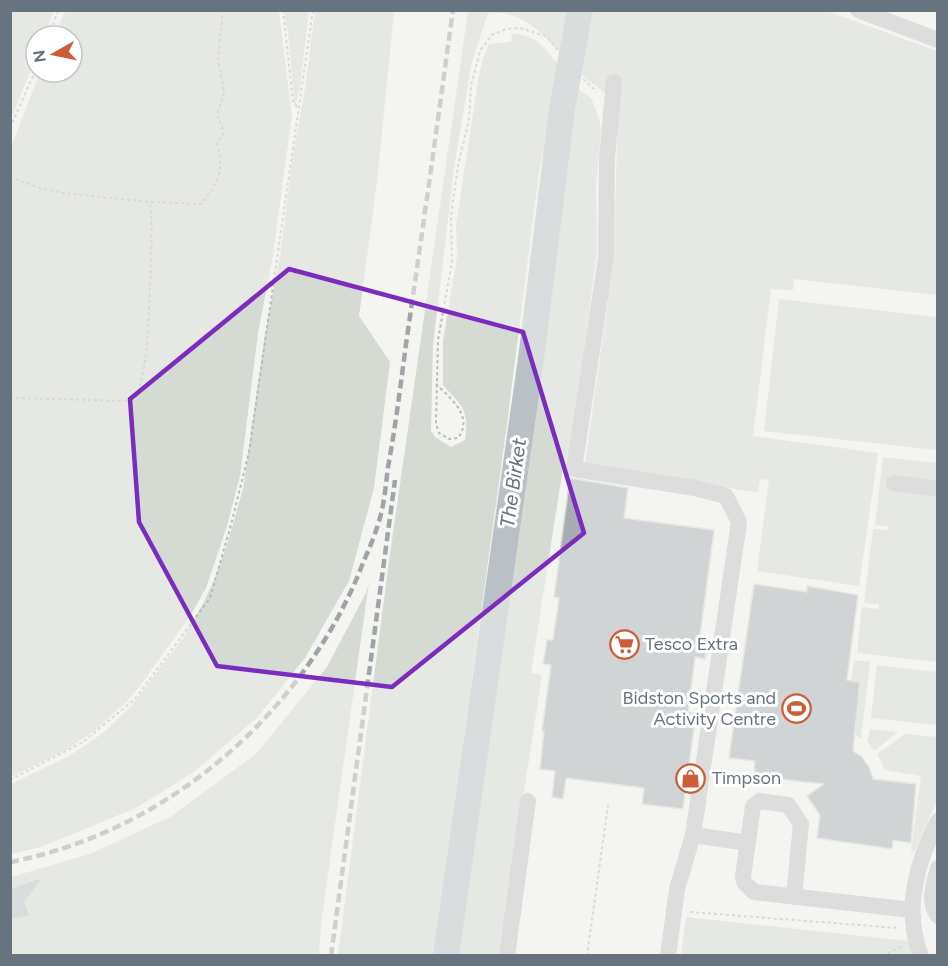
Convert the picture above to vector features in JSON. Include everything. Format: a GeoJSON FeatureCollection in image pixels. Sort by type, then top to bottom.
{"type":"FeatureCollection","features":[{"type":"Feature","properties":{"kind":"street"},"geometry":{"type":"LineString","coordinates":[[858,10],[938,40]]}},
{"type":"Feature","properties":{"kind":"street"},"geometry":{"type":"LineString","coordinates":[[614,82],[607,158],[606,258],[574,469],[695,488],[726,496],[739,522],[693,835],[677,889],[668,956]]}},
{"type":"Feature","properties":{"kind":"street"},"geometry":{"type":"LineString","coordinates":[[894,483],[938,489]]}},
{"type":"Feature","properties":{"kind":"street"},"geometry":{"type":"LineString","coordinates":[[507,956],[528,801]]}},
{"type":"Feature","properties":{"kind":"street"},"geometry":{"type":"LineString","coordinates":[[794,897],[801,828],[788,805],[756,802],[753,806],[743,876],[748,888],[754,892],[794,897],[912,910]]}},
{"type":"Feature","properties":{"kind":"street"},"geometry":{"type":"LineString","coordinates":[[912,944],[912,910],[918,869],[926,843],[938,821]]}},
{"type":"Feature","properties":{"kind":"street"},"geometry":{"type":"LineString","coordinates":[[693,835],[748,843]]}},
{"type":"Feature","properties":{"kind":"street"},"geometry":{"type":"LineString","coordinates":[[936,915],[932,897],[938,868]]}},
{"type":"Feature","properties":{"kind":"path"},"geometry":{"type":"LineString","coordinates":[[10,177],[40,188],[63,193],[150,202],[201,204],[220,175],[222,159],[218,143],[223,135],[218,115],[224,93],[218,59],[223,10]]}},
{"type":"Feature","properties":{"kind":"path"},"geometry":{"type":"LineString","coordinates":[[283,10],[294,102],[299,109]]}},
{"type":"Feature","properties":{"kind":"path"},"geometry":{"type":"LineString","coordinates":[[10,780],[83,742],[135,699],[210,598],[249,452],[313,10]]}},
{"type":"Feature","properties":{"kind":"path"},"geometry":{"type":"LineString","coordinates":[[436,384],[457,406],[464,418],[464,430],[458,438],[449,439],[439,433],[436,424],[436,384],[438,340],[452,262],[451,216],[458,165],[469,120],[471,86],[480,51],[492,36],[506,29],[520,28],[546,36],[579,75],[612,106]]}},
{"type":"Feature","properties":{"kind":"path"},"geometry":{"type":"LineString","coordinates":[[10,128],[29,84]]}},
{"type":"Feature","properties":{"kind":"path"},"geometry":{"type":"LineString","coordinates":[[10,398],[129,400],[137,395],[145,361],[149,308],[152,222],[150,202]]}},
{"type":"Feature","properties":{"kind":"path"},"geometry":{"type":"LineString","coordinates":[[587,956],[608,805]]}},
{"type":"Feature","properties":{"kind":"path"},"geometry":{"type":"LineString","coordinates":[[675,903],[687,905],[689,912],[898,928],[912,944],[882,956]]}},
{"type":"Feature","properties":{"kind":"highlighted area"},"geometry":{"type":"Polygon","coordinates":[[[289,269],[523,332],[584,533],[392,687],[217,666],[139,522],[130,399],[289,269]]]}},
{"type":"Feature","properties":{"kind":"shaded area"},"geometry":{"type":"Polygon","coordinates":[[[587,10],[827,11],[937,51],[937,295],[794,279],[793,290],[771,289],[753,436],[878,453],[859,586],[757,571],[769,480],[760,479],[758,492],[584,470],[614,259],[618,106],[622,82],[606,94],[571,66],[585,27],[587,10]]]}},
{"type":"Feature","properties":{"kind":"shaded area"},"geometry":{"type":"Polygon","coordinates":[[[10,11],[54,11],[49,24],[24,24],[25,84],[11,119],[10,11]]]}},
{"type":"Feature","properties":{"kind":"shaded area"},"geometry":{"type":"Polygon","coordinates":[[[65,11],[279,11],[292,116],[273,255],[258,333],[240,476],[227,526],[206,588],[190,616],[127,701],[98,728],[66,750],[11,777],[11,147],[35,84],[84,84],[84,24],[60,24],[65,11]]]}},
{"type":"Feature","properties":{"kind":"shaded area"},"geometry":{"type":"Polygon","coordinates":[[[284,11],[309,11],[300,87],[295,108],[288,33],[284,11]]]}},
{"type":"Feature","properties":{"kind":"shaded area"},"geometry":{"type":"Polygon","coordinates":[[[315,11],[394,11],[377,182],[359,316],[390,362],[374,488],[349,581],[305,658],[257,718],[194,772],[136,808],[41,847],[11,854],[11,784],[69,756],[103,733],[132,705],[183,638],[203,604],[227,545],[243,489],[265,334],[280,256],[315,11]]]}},
{"type":"Feature","properties":{"kind":"shaded area"},"geometry":{"type":"Polygon","coordinates":[[[468,11],[571,11],[565,58],[541,33],[522,19],[512,15],[488,13],[472,62],[455,161],[433,345],[431,431],[435,437],[451,447],[465,440],[466,421],[460,404],[443,385],[443,341],[457,257],[456,225],[478,81],[489,44],[511,42],[512,33],[535,40],[561,68],[556,80],[538,179],[434,955],[338,955],[389,561],[468,11]]]}},
{"type":"Feature","properties":{"kind":"shaded area"},"geometry":{"type":"Polygon","coordinates":[[[570,84],[591,98],[599,118],[601,131],[596,186],[597,253],[568,467],[563,467],[531,673],[542,675],[499,955],[448,956],[524,438],[570,84]]]}},
{"type":"Feature","properties":{"kind":"shaded area"},"geometry":{"type":"Polygon","coordinates":[[[779,299],[937,317],[937,450],[764,431],[779,299]]]}},
{"type":"Feature","properties":{"kind":"shaded area"},"geometry":{"type":"Polygon","coordinates":[[[883,457],[937,463],[937,662],[857,653],[862,607],[879,609],[879,604],[864,603],[873,529],[888,530],[888,526],[875,525],[883,457]]]}},
{"type":"Feature","properties":{"kind":"shaded area"},"geometry":{"type":"Polygon","coordinates":[[[369,582],[321,924],[319,955],[11,956],[11,877],[90,854],[170,817],[256,754],[327,667],[366,593],[369,582]]]}},
{"type":"Feature","properties":{"kind":"shaded area"},"geometry":{"type":"Polygon","coordinates":[[[854,660],[870,662],[861,738],[855,735],[860,682],[851,681],[854,660]]]}},
{"type":"Feature","properties":{"kind":"shaded area"},"geometry":{"type":"Polygon","coordinates":[[[877,665],[937,672],[937,725],[871,718],[877,665]]]}},
{"type":"Feature","properties":{"kind":"shaded area"},"geometry":{"type":"Polygon","coordinates":[[[870,729],[898,732],[874,751],[867,741],[870,729]]]}},
{"type":"Feature","properties":{"kind":"shaded area"},"geometry":{"type":"Polygon","coordinates":[[[905,734],[937,737],[937,800],[915,851],[911,852],[921,776],[885,770],[877,754],[905,734]]]}},
{"type":"Feature","properties":{"kind":"shaded area"},"geometry":{"type":"Polygon","coordinates":[[[42,878],[24,902],[29,915],[11,919],[11,889],[42,878]]]}},
{"type":"Feature","properties":{"kind":"shaded area"},"geometry":{"type":"Polygon","coordinates":[[[686,917],[909,941],[914,956],[681,956],[686,917]]]}},
{"type":"Feature","properties":{"kind":"building","name":"Tesco Extra"},"geometry":{"type":"Polygon","coordinates":[[[570,478],[628,488],[624,518],[714,530],[699,643],[707,644],[705,659],[695,657],[688,712],[696,713],[683,809],[642,804],[644,788],[566,778],[563,799],[552,797],[555,771],[540,769],[544,731],[542,731],[551,665],[543,664],[547,640],[553,640],[559,598],[554,597],[570,478]]]}},
{"type":"Feature","properties":{"kind":"building","name":"Bidston Sports and Activity Centre"},"geometry":{"type":"Polygon","coordinates":[[[754,584],[807,592],[807,586],[858,595],[847,680],[860,682],[853,751],[862,757],[873,779],[916,784],[911,843],[893,840],[892,849],[817,838],[820,815],[807,796],[824,784],[754,776],[755,761],[729,758],[754,584]]]}},
{"type":"Feature","properties":{"kind":"waterway","name":"The Birket"},"geometry":{"type":"LineString","coordinates":[[446,956],[531,359],[562,109],[580,10]]}},
{"type":"Feature","properties":{"kind":"railway"},"geometry":{"type":"LineString","coordinates":[[10,862],[68,847],[124,823],[176,793],[224,757],[268,715],[306,668],[338,617],[371,545],[382,508],[453,10]]}},
{"type":"Feature","properties":{"kind":"railway"},"geometry":{"type":"LineString","coordinates":[[331,956],[395,480]]}},
{"type":"Feature","properties":{"kind":"place","name":"Tesco Extra"},"geometry":{"type":"Point","coordinates":[624,644]}},
{"type":"Feature","properties":{"kind":"place","name":"Bidston Sports and Activity Centre"},"geometry":{"type":"Point","coordinates":[797,708]}},
{"type":"Feature","properties":{"kind":"place","name":"Timpson"},"geometry":{"type":"Point","coordinates":[691,778]}}]}
